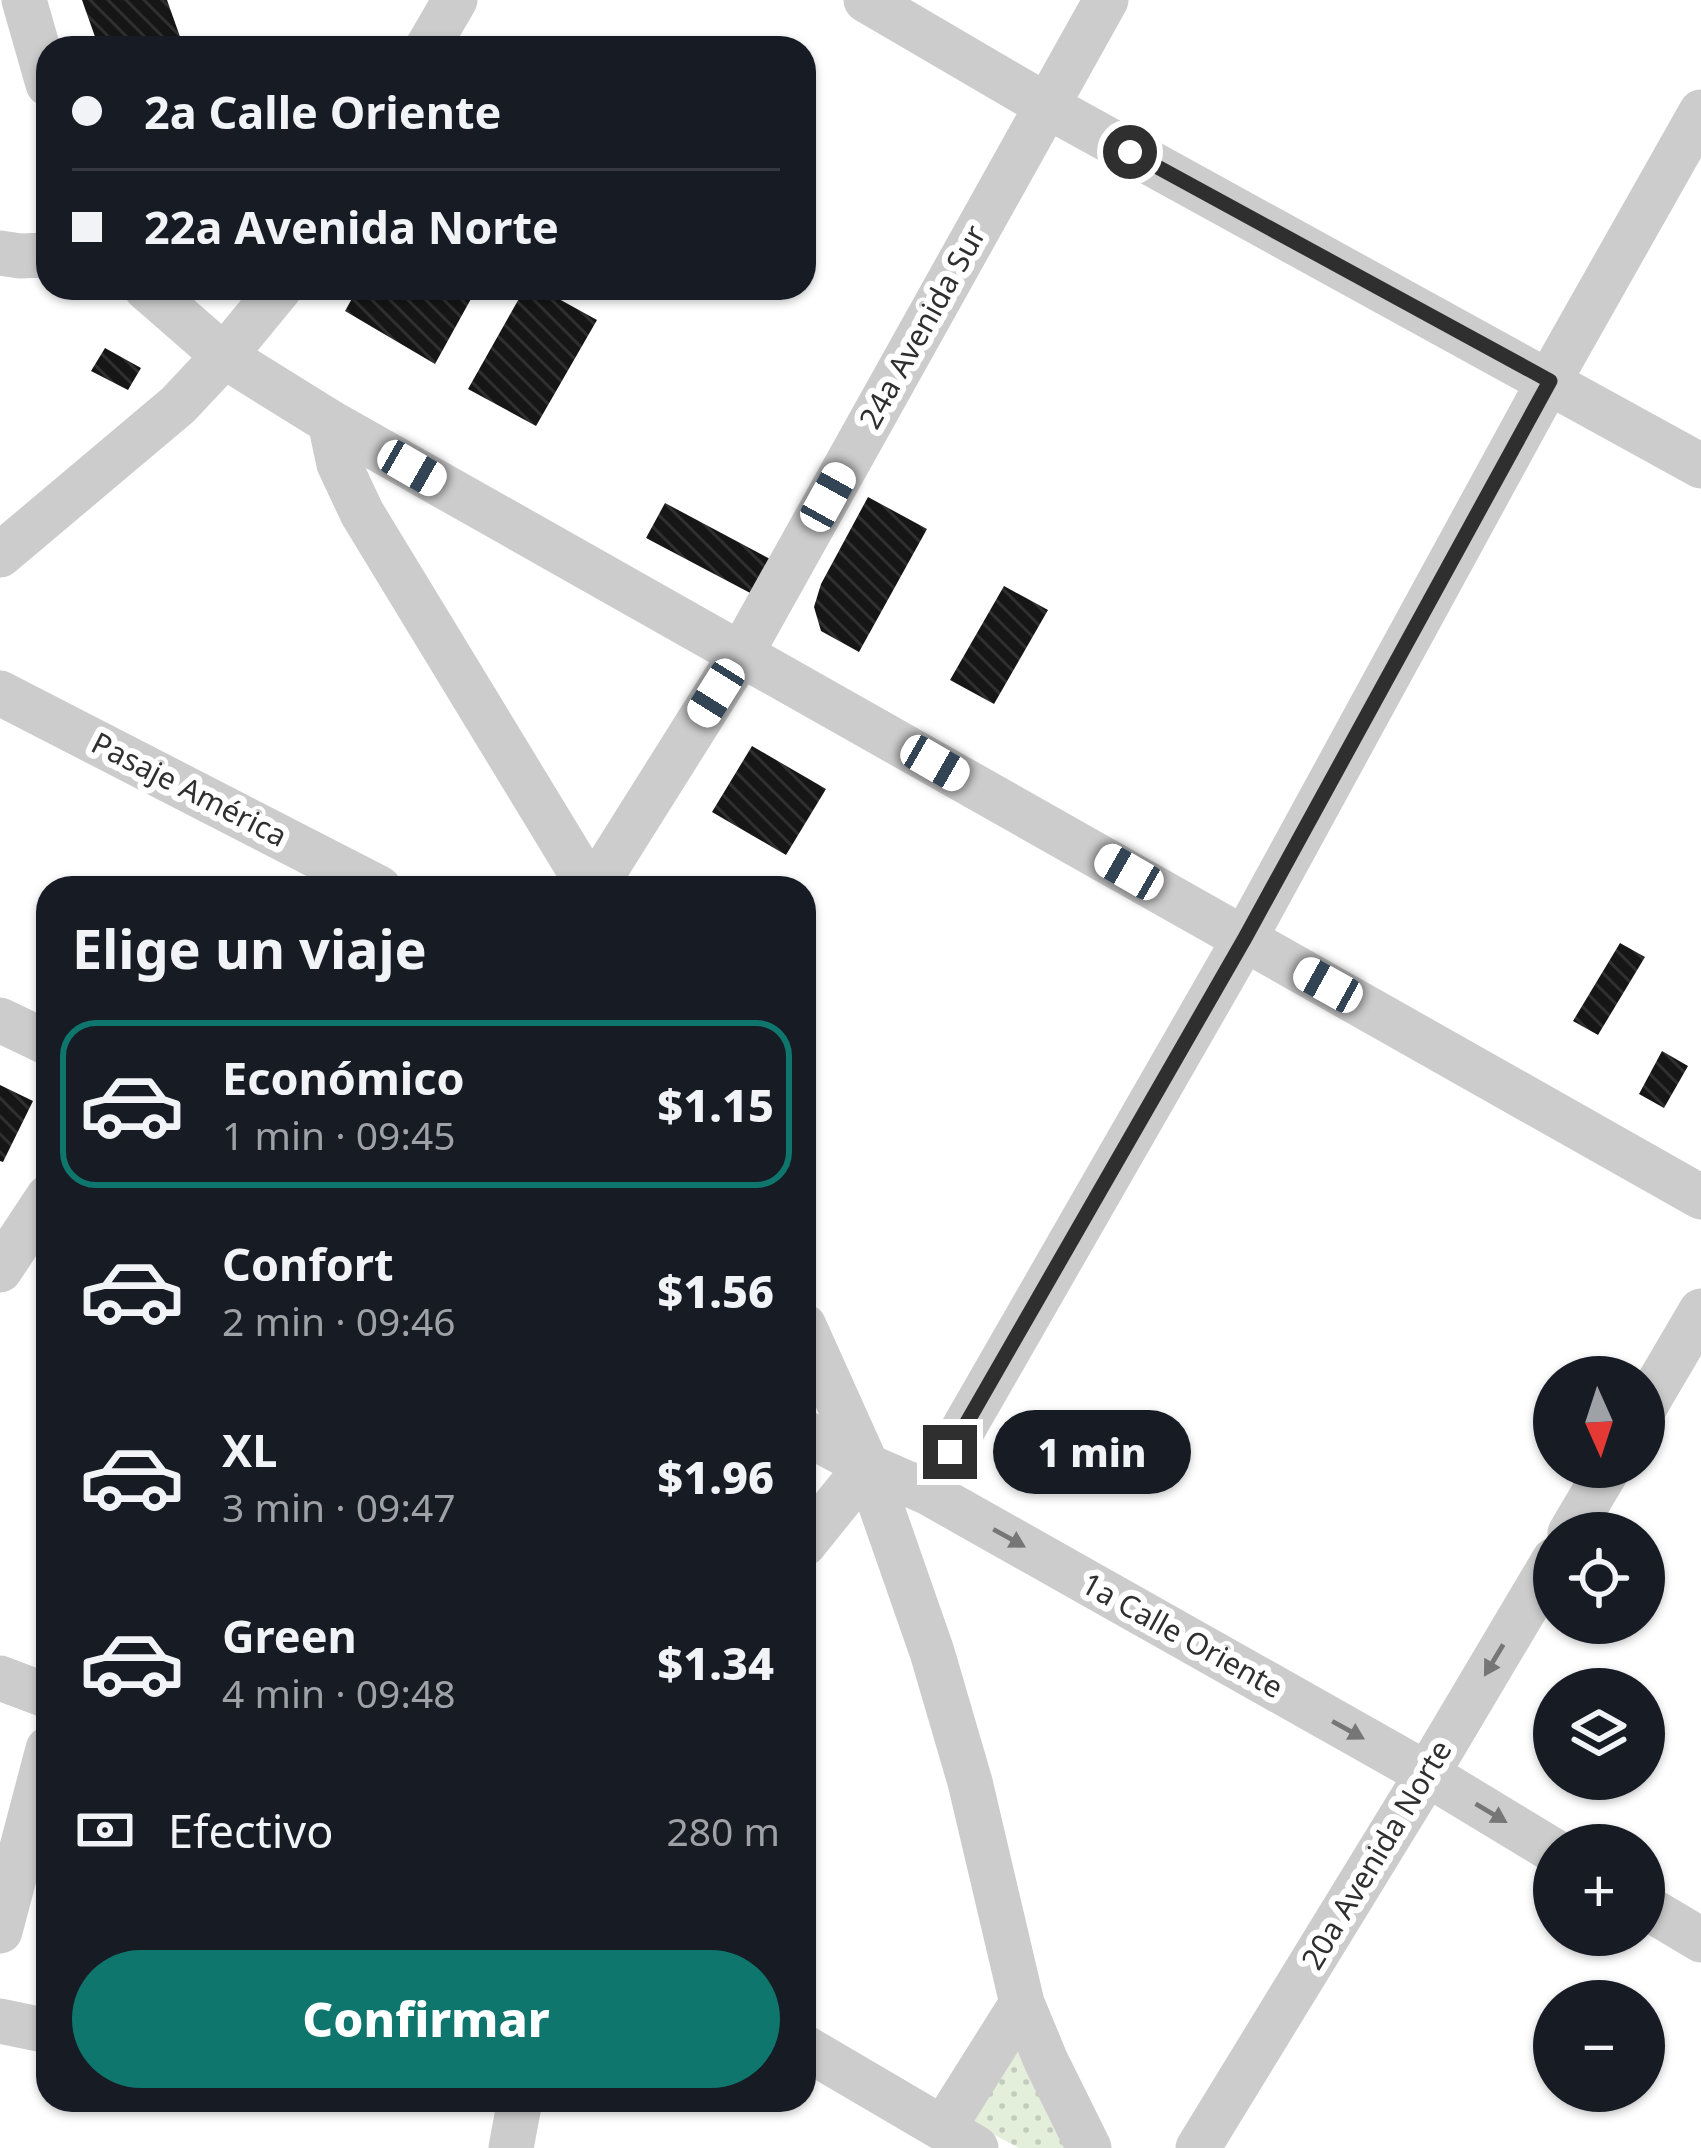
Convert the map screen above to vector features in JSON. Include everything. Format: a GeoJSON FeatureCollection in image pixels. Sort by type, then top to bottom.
{"type":"FeatureCollection","features":[{"type":"Feature","properties":{"kind":"street"},"geometry":{"type":"LineString","coordinates":[[24,0],[36,42]]}},
{"type":"Feature","properties":{"kind":"street"},"geometry":{"type":"LineString","coordinates":[[435,36],[455,0]]}},
{"type":"Feature","properties":{"kind":"street"},"geometry":{"type":"LineString","coordinates":[[866,0],[1047,106],[1701,466]]}},
{"type":"Feature","properties":{"kind":"street","name":"24a Avenida Sur"},"geometry":{"type":"LineString","coordinates":[[600,876],[741,654],[1106,0]]}},
{"type":"Feature","properties":{"kind":"street"},"geometry":{"type":"LineString","coordinates":[[927,1492],[1245,938],[1701,112]]}},
{"type":"Feature","properties":{"kind":"street"},"geometry":{"type":"LineString","coordinates":[[0,253],[36,255]]}},
{"type":"Feature","properties":{"kind":"street"},"geometry":{"type":"LineString","coordinates":[[160,300],[224,356],[330,422],[1701,1197]]}},
{"type":"Feature","properties":{"kind":"street"},"geometry":{"type":"LineString","coordinates":[[0,555],[178,404],[270,300]]}},
{"type":"Feature","properties":{"kind":"street"},"geometry":{"type":"LineString","coordinates":[[330,422],[339,464],[362,513],[585,876]]}},
{"type":"Feature","properties":{"kind":"street","name":"Pasaje América"},"geometry":{"type":"LineString","coordinates":[[0,693],[356,876]]}},
{"type":"Feature","properties":{"kind":"street"},"geometry":{"type":"LineString","coordinates":[[0,1020],[36,1037]]}},
{"type":"Feature","properties":{"kind":"street"},"geometry":{"type":"LineString","coordinates":[[0,1270],[36,1215]]}},
{"type":"Feature","properties":{"kind":"street"},"geometry":{"type":"LineString","coordinates":[[1665,1373],[1701,1312]]}},
{"type":"Feature","properties":{"kind":"street"},"geometry":{"type":"LineString","coordinates":[[816,1353],[867,1466],[932,1652],[970,1782],[1022,2003],[1089,2148]]}},
{"type":"Feature","properties":{"kind":"street","name":"1a Calle Oriente"},"geometry":{"type":"LineString","coordinates":[[816,1438],[927,1492],[1533,1838]]}},
{"type":"Feature","properties":{"kind":"street"},"geometry":{"type":"LineString","coordinates":[[816,1529],[867,1466]]}},
{"type":"Feature","properties":{"kind":"street","name":"20a Avenida Norte"},"geometry":{"type":"LineString","coordinates":[[1198,2148],[1533,1595]]}},
{"type":"Feature","properties":{"kind":"street"},"geometry":{"type":"LineString","coordinates":[[0,1678],[36,1692]]}},
{"type":"Feature","properties":{"kind":"street"},"geometry":{"type":"LineString","coordinates":[[0,1931],[36,1794]]}},
{"type":"Feature","properties":{"kind":"street"},"geometry":{"type":"LineString","coordinates":[[1665,1919],[1701,1940]]}},
{"type":"Feature","properties":{"kind":"street"},"geometry":{"type":"LineString","coordinates":[[816,2055],[934,2133],[1022,2003]]}},
{"type":"Feature","properties":{"kind":"street"},"geometry":{"type":"LineString","coordinates":[[0,2021],[36,2028]]}},
{"type":"Feature","properties":{"kind":"street"},"geometry":{"type":"LineString","coordinates":[[511,2148],[518,2112]]}},
{"type":"Feature","properties":{"kind":"green space"},"geometry":{"type":"Polygon","coordinates":[[[1013,2045],[1071,2137],[1072,2148],[1019,2148],[963,2118],[1013,2045]]]}},
{"type":"Feature","properties":{"kind":"building"},"geometry":{"type":"Polygon","coordinates":[[[82,0],[167,0],[180,36],[95,36],[82,0]]]}},
{"type":"Feature","properties":{"kind":"building"},"geometry":{"type":"Polygon","coordinates":[[[351,300],[470,300],[435,364],[345,311],[351,300]]]}},
{"type":"Feature","properties":{"kind":"building"},"geometry":{"type":"Polygon","coordinates":[[[518,300],[561,300],[597,320],[536,426],[468,389],[518,300]]]}},
{"type":"Feature","properties":{"kind":"building"},"geometry":{"type":"Polygon","coordinates":[[[105,348],[141,368],[128,390],[91,371],[105,348]]]}},
{"type":"Feature","properties":{"kind":"building"},"geometry":{"type":"Polygon","coordinates":[[[868,497],[927,529],[859,652],[821,631],[814,607],[821,584],[868,497]]]}},
{"type":"Feature","properties":{"kind":"building"},"geometry":{"type":"Polygon","coordinates":[[[665,503],[772,560],[754,595],[646,538],[665,503]]]}},
{"type":"Feature","properties":{"kind":"building"},"geometry":{"type":"Polygon","coordinates":[[[1004,586],[1048,610],[994,704],[950,680],[1004,586]]]}},
{"type":"Feature","properties":{"kind":"building"},"geometry":{"type":"Polygon","coordinates":[[[752,746],[826,789],[786,855],[712,812],[752,746]]]}},
{"type":"Feature","properties":{"kind":"building"},"geometry":{"type":"Polygon","coordinates":[[[1620,943],[1645,957],[1598,1035],[1573,1021],[1620,943]]]}},
{"type":"Feature","properties":{"kind":"building"},"geometry":{"type":"Polygon","coordinates":[[[1662,1051],[1688,1066],[1664,1108],[1639,1094],[1662,1051]]]}},
{"type":"Feature","properties":{"kind":"building"},"geometry":{"type":"Polygon","coordinates":[[[0,1085],[33,1101],[3,1162],[0,1161],[0,1085]]]}},
{"type":"Feature","properties":{"kind":"route"},"geometry":{"type":"LineString","coordinates":[[950,1452],[1245,938],[1550,381],[1130,152]]}}]}
